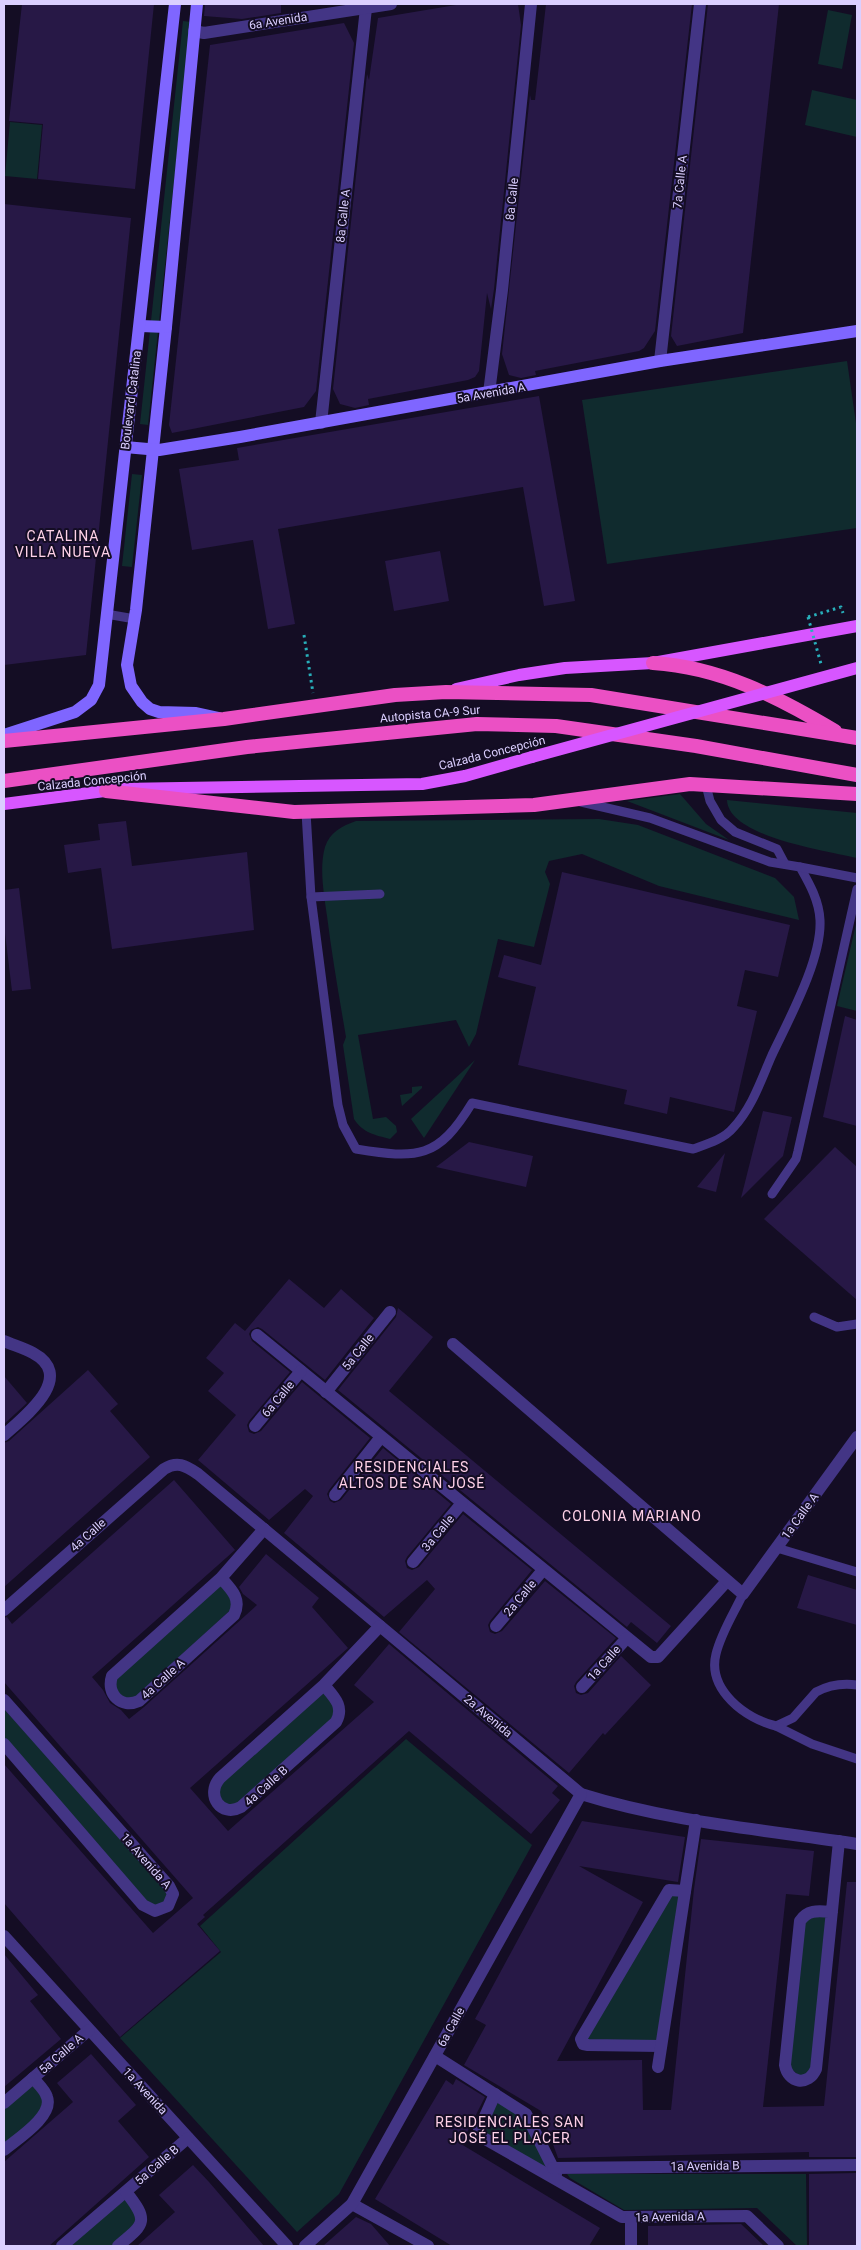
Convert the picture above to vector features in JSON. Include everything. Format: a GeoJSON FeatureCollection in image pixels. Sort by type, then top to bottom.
{"type":"FeatureCollection","features":[{"type":"Feature","properties":{"kind":"highway"},"geometry":{"type":"LineString","coordinates":[[653,662],[679,664],[744,683],[798,709],[842,735]]}},
{"type":"Feature","properties":{"kind":"highway","name":"Autopista CA-9 Sur"},"geometry":{"type":"LineString","coordinates":[[4,742],[224,719],[395,695],[446,692],[591,695],[857,738]]}},
{"type":"Feature","properties":{"kind":"highway","name":"Autopista CA-9 Sur"},"geometry":{"type":"LineString","coordinates":[[4,780],[247,747],[477,724],[556,726],[696,746],[857,775]]}},
{"type":"Feature","properties":{"kind":"highway"},"geometry":{"type":"LineString","coordinates":[[106,791],[306,812],[534,805],[690,784],[857,794]]}},
{"type":"Feature","properties":{"kind":"main road","name":"Boulevard Catalina"},"geometry":{"type":"LineString","coordinates":[[4,734],[75,712],[92,700],[100,678],[125,447],[141,326],[175,4]]}},
{"type":"Feature","properties":{"kind":"main road","name":"Boulevard Catalina"},"geometry":{"type":"LineString","coordinates":[[197,4],[166,327],[151,449],[134,619],[128,654],[128,670],[131,686],[142,702],[150,709],[159,712],[196,713],[224,719]]}},
{"type":"Feature","properties":{"kind":"main road"},"geometry":{"type":"LineString","coordinates":[[141,326],[166,327]]}},
{"type":"Feature","properties":{"kind":"main road","name":"5a Avenida A"},"geometry":{"type":"LineString","coordinates":[[125,447],[151,449],[231,439],[660,361],[857,331]]}},
{"type":"Feature","properties":{"kind":"main road"},"geometry":{"type":"LineString","coordinates":[[446,692],[519,675],[564,668],[653,662],[857,626]]}},
{"type":"Feature","properties":{"kind":"main road","name":"Calzada Concepción"},"geometry":{"type":"LineString","coordinates":[[4,804],[106,791],[289,785],[422,784],[465,776],[857,668]]}},
{"type":"Feature","properties":{"kind":"street","name":"6a Avenida"},"geometry":{"type":"LineString","coordinates":[[194,31],[204,33],[391,4]]}},
{"type":"Feature","properties":{"kind":"street","name":"8a Calle"},"geometry":{"type":"LineString","coordinates":[[489,393],[502,290],[531,4]]}},
{"type":"Feature","properties":{"kind":"street","name":"7a Calle A"},"geometry":{"type":"LineString","coordinates":[[660,361],[700,4]]}},
{"type":"Feature","properties":{"kind":"street","name":"8a Calle A"},"geometry":{"type":"LineString","coordinates":[[321,423],[366,8]]}},
{"type":"Feature","properties":{"kind":"street","name":"5a Calle"},"geometry":{"type":"LineString","coordinates":[[326,1392],[390,1312]]}},
{"type":"Feature","properties":{"kind":"street"},"geometry":{"type":"LineString","coordinates":[[257,1335],[651,1657],[658,1657],[727,1581]]}},
{"type":"Feature","properties":{"kind":"street"},"geometry":{"type":"LineString","coordinates":[[4,1341],[33,1353],[42,1360],[50,1374],[43,1397],[4,1435]]}},
{"type":"Feature","properties":{"kind":"street"},"geometry":{"type":"LineString","coordinates":[[453,1344],[743,1594]]}},
{"type":"Feature","properties":{"kind":"street","name":"6a Calle"},"geometry":{"type":"LineString","coordinates":[[255,1426],[301,1371]]}},
{"type":"Feature","properties":{"kind":"street","name":"1a Calle A"},"geometry":{"type":"LineString","coordinates":[[743,1594],[857,1436]]}},
{"type":"Feature","properties":{"kind":"street"},"geometry":{"type":"LineString","coordinates":[[335,1495],[381,1437]]}},
{"type":"Feature","properties":{"kind":"street","name":"2a Avenida"},"geometry":{"type":"LineString","coordinates":[[175,1464],[184,1465],[198,1474],[581,1794],[604,1801],[696,1820],[857,1844]]}},
{"type":"Feature","properties":{"kind":"street","name":"4a Calle"},"geometry":{"type":"LineString","coordinates":[[4,1610],[152,1479],[175,1464]]}},
{"type":"Feature","properties":{"kind":"street","name":"3a Calle"},"geometry":{"type":"LineString","coordinates":[[413,1562],[462,1503]]}},
{"type":"Feature","properties":{"kind":"street","name":"4a Calle A"},"geometry":{"type":"LineString","coordinates":[[221,1578],[236,1598],[234,1615],[139,1701],[128,1704],[116,1699],[110,1688],[112,1676],[221,1578],[264,1529]]}},
{"type":"Feature","properties":{"kind":"street","name":"2a Calle"},"geometry":{"type":"LineString","coordinates":[[496,1626],[544,1570]]}},
{"type":"Feature","properties":{"kind":"street","name":"4a Calle B"},"geometry":{"type":"LineString","coordinates":[[324,1685],[339,1706],[339,1717],[336,1722],[242,1807],[231,1811],[219,1806],[213,1796],[215,1783],[324,1685],[380,1626]]}},
{"type":"Feature","properties":{"kind":"street","name":"1a Calle"},"geometry":{"type":"LineString","coordinates":[[582,1687],[627,1638]]}},
{"type":"Feature","properties":{"kind":"street","name":"1a Avenida A"},"geometry":{"type":"LineString","coordinates":[[4,1744],[143,1905],[155,1911],[168,1906],[173,1894],[169,1886],[5,1705]]}},
{"type":"Feature","properties":{"kind":"street","name":"6a Calle"},"geometry":{"type":"LineString","coordinates":[[305,2246],[352,2204],[581,1794]]}},
{"type":"Feature","properties":{"kind":"street"},"geometry":{"type":"LineString","coordinates":[[658,2067],[696,1820]]}},
{"type":"Feature","properties":{"kind":"street"},"geometry":{"type":"LineString","coordinates":[[832,1912],[812,1911],[807,1913],[800,1921],[785,2065],[788,2075],[796,2080],[806,2080],[814,2074],[816,2069],[832,1912],[839,1841]]}},
{"type":"Feature","properties":{"kind":"street"},"geometry":{"type":"LineString","coordinates":[[662,2046],[588,2045],[583,2044],[581,2039],[669,1890],[685,1891]]}},
{"type":"Feature","properties":{"kind":"street","name":"1a Avenida"},"geometry":{"type":"LineString","coordinates":[[4,1936],[287,2246]]}},
{"type":"Feature","properties":{"kind":"street","name":"5a Calle A"},"geometry":{"type":"LineString","coordinates":[[4,2103],[89,2030]]}},
{"type":"Feature","properties":{"kind":"street"},"geometry":{"type":"LineString","coordinates":[[434,2056],[526,2114],[560,2182]]}},
{"type":"Feature","properties":{"kind":"street","name":"5a Calle A"},"geometry":{"type":"LineString","coordinates":[[4,2150],[41,2119],[48,2110],[48,2099],[33,2078]]}},
{"type":"Feature","properties":{"kind":"street","name":"1a Avenida A"},"geometry":{"type":"LineString","coordinates":[[495,2094],[479,2130],[480,2136],[622,2217],[747,2216],[778,2246]]}},
{"type":"Feature","properties":{"kind":"street","name":"5a Calle B"},"geometry":{"type":"LineString","coordinates":[[62,2246],[188,2138]]}},
{"type":"Feature","properties":{"kind":"street","name":"1a Avenida B"},"geometry":{"type":"LineString","coordinates":[[553,2168],[857,2165]]}},
{"type":"Feature","properties":{"kind":"street","name":"5a Calle B"},"geometry":{"type":"LineString","coordinates":[[118,2246],[138,2229],[142,2218],[138,2208],[126,2192]]}},
{"type":"Feature","properties":{"kind":"street"},"geometry":{"type":"LineString","coordinates":[[352,2204],[428,2246]]}},
{"type":"Feature","properties":{"kind":"street"},"geometry":{"type":"LineString","coordinates":[[631,2217],[631,2246]]}},
{"type":"Feature","properties":{"kind":"street"},"geometry":{"type":"LineString","coordinates":[[391,2226],[411,2246]]}},
{"type":"Feature","properties":{"kind":"lane"},"geometry":{"type":"LineString","coordinates":[[106,614],[134,619]]}},
{"type":"Feature","properties":{"kind":"lane"},"geometry":{"type":"LineString","coordinates":[[706,785],[710,801],[722,820],[735,832],[777,849],[786,864]]}},
{"type":"Feature","properties":{"kind":"lane"},"geometry":{"type":"LineString","coordinates":[[574,800],[650,818],[770,862],[857,878]]}},
{"type":"Feature","properties":{"kind":"lane"},"geometry":{"type":"LineString","coordinates":[[306,812],[311,897],[338,1104],[343,1125],[356,1149],[394,1155],[434,1148],[454,1130],[472,1103],[693,1149],[718,1140],[732,1130],[748,1108],[806,982],[817,942],[820,920],[815,898],[800,867]]}},
{"type":"Feature","properties":{"kind":"lane"},"geometry":{"type":"LineString","coordinates":[[772,1194],[796,1159],[857,889]]}},
{"type":"Feature","properties":{"kind":"lane"},"geometry":{"type":"LineString","coordinates":[[311,897],[380,894]]}},
{"type":"Feature","properties":{"kind":"lane"},"geometry":{"type":"LineString","coordinates":[[814,1317],[837,1327],[857,1324]]}},
{"type":"Feature","properties":{"kind":"lane"},"geometry":{"type":"LineString","coordinates":[[777,1548],[857,1572]]}},
{"type":"Feature","properties":{"kind":"lane"},"geometry":{"type":"LineString","coordinates":[[743,1594],[716,1654],[714,1663],[716,1675],[733,1703],[751,1716],[812,1744],[857,1759]]}},
{"type":"Feature","properties":{"kind":"lane"},"geometry":{"type":"LineString","coordinates":[[776,1726],[793,1718],[816,1692],[839,1684],[857,1685]]}},
{"type":"Feature","properties":{"kind":"path"},"geometry":{"type":"LineString","coordinates":[[822,668],[808,617],[841,606]]}},
{"type":"Feature","properties":{"kind":"path"},"geometry":{"type":"LineString","coordinates":[[304,635],[315,706]]}},
{"type":"Feature","properties":{"kind":"green space"},"geometry":{"type":"Polygon","coordinates":[[[828,10],[852,15],[842,69],[818,64],[828,10]]]}},
{"type":"Feature","properties":{"kind":"green space"},"geometry":{"type":"Polygon","coordinates":[[[183,21],[191,22],[148,425],[140,424],[183,21]]]}},
{"type":"Feature","properties":{"kind":"green space"},"geometry":{"type":"Polygon","coordinates":[[[812,90],[857,100],[857,137],[805,125],[812,90]]]}},
{"type":"Feature","properties":{"kind":"green space"},"geometry":{"type":"Polygon","coordinates":[[[10,122],[42,125],[37,179],[5,176],[10,122]]]}},
{"type":"Feature","properties":{"kind":"green space"},"geometry":{"type":"Polygon","coordinates":[[[847,361],[857,430],[857,528],[607,564],[582,400],[847,361]]]}},
{"type":"Feature","properties":{"kind":"green space"},"geometry":{"type":"Polygon","coordinates":[[[132,474],[142,475],[132,567],[122,566],[132,474]]]}},
{"type":"Feature","properties":{"kind":"green space"},"geometry":{"type":"Polygon","coordinates":[[[680,794],[706,824],[729,840],[627,801],[680,794]]]}},
{"type":"Feature","properties":{"kind":"green space"},"geometry":{"type":"Polygon","coordinates":[[[727,800],[857,813],[857,858],[803,846],[761,833],[744,824],[732,813],[727,800]]]}},
{"type":"Feature","properties":{"kind":"green space"},"geometry":{"type":"Polygon","coordinates":[[[599,819],[638,825],[775,878],[794,897],[799,920],[659,886],[582,854],[549,861],[545,872],[550,884],[534,947],[498,939],[476,1034],[469,1047],[456,1020],[358,1035],[373,1119],[386,1117],[396,1126],[397,1132],[390,1139],[370,1133],[361,1127],[354,1119],[343,1045],[346,1037],[323,890],[323,855],[330,837],[341,827],[356,821],[599,819]]]}},
{"type":"Feature","properties":{"kind":"green space"},"geometry":{"type":"Polygon","coordinates":[[[857,920],[857,1011],[837,1006],[857,920]]]}},
{"type":"Feature","properties":{"kind":"green space"},"geometry":{"type":"Polygon","coordinates":[[[475,1060],[424,1138],[411,1119],[475,1060]]]}},
{"type":"Feature","properties":{"kind":"green space"},"geometry":{"type":"Polygon","coordinates":[[[422,1086],[402,1106],[400,1095],[412,1093],[412,1087],[422,1086]]]}},
{"type":"Feature","properties":{"kind":"green space"},"geometry":{"type":"Polygon","coordinates":[[[221,1578],[237,1604],[128,1704],[110,1682],[221,1578]]]}},
{"type":"Feature","properties":{"kind":"green space"},"geometry":{"type":"Polygon","coordinates":[[[324,1685],[340,1711],[231,1811],[213,1789],[324,1685]]]}},
{"type":"Feature","properties":{"kind":"green space"},"geometry":{"type":"Polygon","coordinates":[[[4,1709],[173,1894],[155,1911],[4,1744],[4,1709]]]}},
{"type":"Feature","properties":{"kind":"green space"},"geometry":{"type":"Polygon","coordinates":[[[406,1739],[532,1845],[339,2194],[297,2232],[120,2038],[221,1952],[200,1926],[406,1739]]]}},
{"type":"Feature","properties":{"kind":"green space"},"geometry":{"type":"Polygon","coordinates":[[[669,1890],[685,1891],[661,2046],[588,2045],[584,2033],[669,1890]]]}},
{"type":"Feature","properties":{"kind":"green space"},"geometry":{"type":"Polygon","coordinates":[[[832,1912],[816,2069],[806,2080],[785,2065],[800,1921],[832,1912]]]}},
{"type":"Feature","properties":{"kind":"green space"},"geometry":{"type":"Polygon","coordinates":[[[33,2078],[49,2104],[4,2150],[4,2103],[33,2078]]]}},
{"type":"Feature","properties":{"kind":"green space"},"geometry":{"type":"Polygon","coordinates":[[[495,2094],[526,2114],[560,2182],[479,2130],[495,2094]]]}},
{"type":"Feature","properties":{"kind":"green space"},"geometry":{"type":"Polygon","coordinates":[[[567,2174],[806,2174],[807,2246],[797,2246],[757,2208],[624,2210],[570,2178],[567,2174]]]}},
{"type":"Feature","properties":{"kind":"green space"},"geometry":{"type":"Polygon","coordinates":[[[126,2192],[141,2213],[118,2246],[62,2246],[126,2192]]]}},
{"type":"Feature","properties":{"kind":"building"},"geometry":{"type":"Polygon","coordinates":[[[22,4],[154,4],[135,189],[38,179],[43,124],[9,121],[22,4]]]}},
{"type":"Feature","properties":{"kind":"building"},"geometry":{"type":"Polygon","coordinates":[[[205,4],[281,4],[281,13],[242,19],[204,16],[205,4]]]}},
{"type":"Feature","properties":{"kind":"building"},"geometry":{"type":"Polygon","coordinates":[[[462,4],[518,4],[521,25],[494,289],[491,309],[487,293],[479,371],[475,377],[468,380],[368,399],[369,405],[355,408],[340,404],[333,389],[367,74],[369,80],[378,18],[462,4]]]}},
{"type":"Feature","properties":{"kind":"building"},"geometry":{"type":"Polygon","coordinates":[[[546,4],[692,4],[655,331],[644,348],[639,351],[535,371],[536,375],[521,378],[509,375],[502,354],[530,95],[531,100],[535,100],[546,4]]]}},
{"type":"Feature","properties":{"kind":"building"},"geometry":{"type":"Polygon","coordinates":[[[708,4],[779,4],[743,333],[677,346],[671,336],[708,4]]]}},
{"type":"Feature","properties":{"kind":"building"},"geometry":{"type":"Polygon","coordinates":[[[344,23],[354,43],[316,391],[304,407],[172,433],[169,425],[210,45],[344,23]]]}},
{"type":"Feature","properties":{"kind":"building"},"geometry":{"type":"Polygon","coordinates":[[[4,204],[131,218],[86,655],[4,665],[4,204]]]}},
{"type":"Feature","properties":{"kind":"building"},"geometry":{"type":"Polygon","coordinates":[[[539,396],[575,601],[544,606],[523,487],[278,529],[295,624],[268,629],[253,540],[192,550],[179,469],[239,460],[237,448],[539,396]]]}},
{"type":"Feature","properties":{"kind":"building"},"geometry":{"type":"Polygon","coordinates":[[[440,551],[449,601],[394,611],[385,561],[440,551]]]}},
{"type":"Feature","properties":{"kind":"building"},"geometry":{"type":"Polygon","coordinates":[[[126,821],[132,866],[247,852],[254,930],[112,949],[101,868],[68,873],[64,845],[100,840],[98,824],[126,821]]]}},
{"type":"Feature","properties":{"kind":"building"},"geometry":{"type":"Polygon","coordinates":[[[562,872],[790,925],[778,977],[745,970],[737,1006],[757,1011],[734,1112],[670,1097],[667,1114],[624,1104],[627,1090],[518,1065],[536,987],[498,977],[504,955],[541,965],[562,872]]]}},
{"type":"Feature","properties":{"kind":"building"},"geometry":{"type":"Polygon","coordinates":[[[19,888],[31,989],[12,991],[4,925],[4,890],[19,888]]]}},
{"type":"Feature","properties":{"kind":"building"},"geometry":{"type":"Polygon","coordinates":[[[845,1016],[857,1020],[857,1126],[823,1117],[845,1016]]]}},
{"type":"Feature","properties":{"kind":"building"},"geometry":{"type":"Polygon","coordinates":[[[763,1111],[792,1117],[783,1156],[741,1198],[763,1111]]]}},
{"type":"Feature","properties":{"kind":"building"},"geometry":{"type":"Polygon","coordinates":[[[469,1142],[533,1156],[526,1187],[436,1167],[469,1142]]]}},
{"type":"Feature","properties":{"kind":"building"},"geometry":{"type":"Polygon","coordinates":[[[835,1147],[857,1167],[857,1300],[764,1219],[835,1147]]]}},
{"type":"Feature","properties":{"kind":"building"},"geometry":{"type":"Polygon","coordinates":[[[725,1153],[716,1192],[697,1187],[725,1153]]]}},
{"type":"Feature","properties":{"kind":"building"},"geometry":{"type":"Polygon","coordinates":[[[289,1279],[324,1308],[341,1289],[374,1318],[325,1380],[262,1329],[258,1327],[251,1330],[249,1334],[252,1341],[290,1372],[249,1421],[247,1425],[249,1432],[254,1434],[261,1431],[302,1382],[370,1438],[329,1490],[327,1494],[330,1501],[334,1503],[341,1500],[383,1448],[451,1504],[407,1557],[405,1561],[407,1568],[412,1570],[419,1567],[463,1514],[532,1570],[490,1621],[488,1625],[490,1632],[495,1634],[502,1631],[545,1581],[616,1638],[576,1682],[574,1686],[576,1693],[581,1695],[588,1693],[621,1656],[651,1685],[605,1735],[603,1733],[569,1773],[399,1632],[435,1589],[427,1580],[384,1617],[284,1533],[313,1496],[305,1489],[269,1520],[198,1460],[236,1415],[208,1391],[224,1373],[206,1358],[235,1323],[245,1331],[289,1279]]]}},
{"type":"Feature","properties":{"kind":"building"},"geometry":{"type":"Polygon","coordinates":[[[398,1308],[433,1337],[389,1391],[671,1626],[657,1643],[631,1622],[627,1627],[338,1390],[396,1317],[398,1308]]]}},
{"type":"Feature","properties":{"kind":"building"},"geometry":{"type":"Polygon","coordinates":[[[88,1370],[118,1404],[110,1411],[150,1457],[4,1587],[4,1443],[9,1441],[88,1370]]]}},
{"type":"Feature","properties":{"kind":"building"},"geometry":{"type":"Polygon","coordinates":[[[4,1376],[27,1403],[4,1424],[4,1376]]]}},
{"type":"Feature","properties":{"kind":"building"},"geometry":{"type":"Polygon","coordinates":[[[174,1480],[235,1550],[92,1677],[103,1690],[110,1703],[121,1710],[129,1719],[257,1605],[243,1594],[239,1587],[266,1554],[319,1598],[312,1607],[348,1648],[190,1788],[228,1831],[374,1702],[354,1685],[389,1644],[558,1786],[552,1793],[560,1800],[531,1834],[409,1731],[203,1915],[205,1917],[197,1924],[220,1951],[120,2037],[4,1903],[4,1764],[153,1933],[193,1898],[4,1682],[4,1618],[7,1617],[12,1624],[174,1480]]]}},
{"type":"Feature","properties":{"kind":"building"},"geometry":{"type":"Polygon","coordinates":[[[808,1575],[857,1590],[857,1625],[797,1608],[808,1575]]]}},
{"type":"Feature","properties":{"kind":"building"},"geometry":{"type":"Polygon","coordinates":[[[582,1821],[685,1837],[678,1882],[579,1866],[643,1902],[557,2061],[642,2060],[643,2110],[671,2110],[701,1839],[814,1851],[809,1896],[786,1894],[763,2107],[824,2106],[847,1882],[857,1882],[857,2157],[809,2157],[809,2152],[558,2158],[541,2111],[464,2065],[486,2025],[475,2019],[582,1821]]]}},
{"type":"Feature","properties":{"kind":"building"},"geometry":{"type":"Polygon","coordinates":[[[4,1954],[38,1995],[30,2001],[61,2039],[4,2087],[4,1954]]]}},
{"type":"Feature","properties":{"kind":"building"},"geometry":{"type":"Polygon","coordinates":[[[91,2054],[136,2105],[118,2121],[149,2157],[49,2246],[4,2246],[4,2162],[73,2102],[57,2083],[91,2054]]]}},
{"type":"Feature","properties":{"kind":"building"},"geometry":{"type":"Polygon","coordinates":[[[456,2079],[485,2097],[461,2144],[600,2228],[589,2246],[452,2246],[375,2199],[446,2080],[453,2085],[456,2079]]]}},
{"type":"Feature","properties":{"kind":"building"},"geometry":{"type":"Polygon","coordinates":[[[193,2165],[264,2246],[137,2246],[175,2212],[159,2195],[193,2165]]]}},
{"type":"Feature","properties":{"kind":"building"},"geometry":{"type":"Polygon","coordinates":[[[857,2173],[857,2246],[809,2246],[809,2174],[857,2173]]]}},
{"type":"Feature","properties":{"kind":"building"},"geometry":{"type":"Polygon","coordinates":[[[356,2217],[371,2224],[390,2246],[323,2246],[356,2217]]]}},
{"type":"Feature","properties":{"kind":"building"},"geometry":{"type":"Polygon","coordinates":[[[741,2224],[764,2246],[648,2246],[648,2226],[741,2224]]]}},
{"type":"Feature","properties":{"kind":"district","name":"CATALINA VILLA NUEVA"},"geometry":{"type":"Point","coordinates":[63,544]}},
{"type":"Feature","properties":{"kind":"district","name":"RESIDENCIALES ALTOS DE SAN JOSÉ"},"geometry":{"type":"Point","coordinates":[412,1475]}},
{"type":"Feature","properties":{"kind":"district","name":"COLONIA MARIANO"},"geometry":{"type":"Point","coordinates":[632,1516]}},
{"type":"Feature","properties":{"kind":"district","name":"RESIDENCIALES SAN JOSÉ EL PLACER"},"geometry":{"type":"Point","coordinates":[510,2130]}}]}
